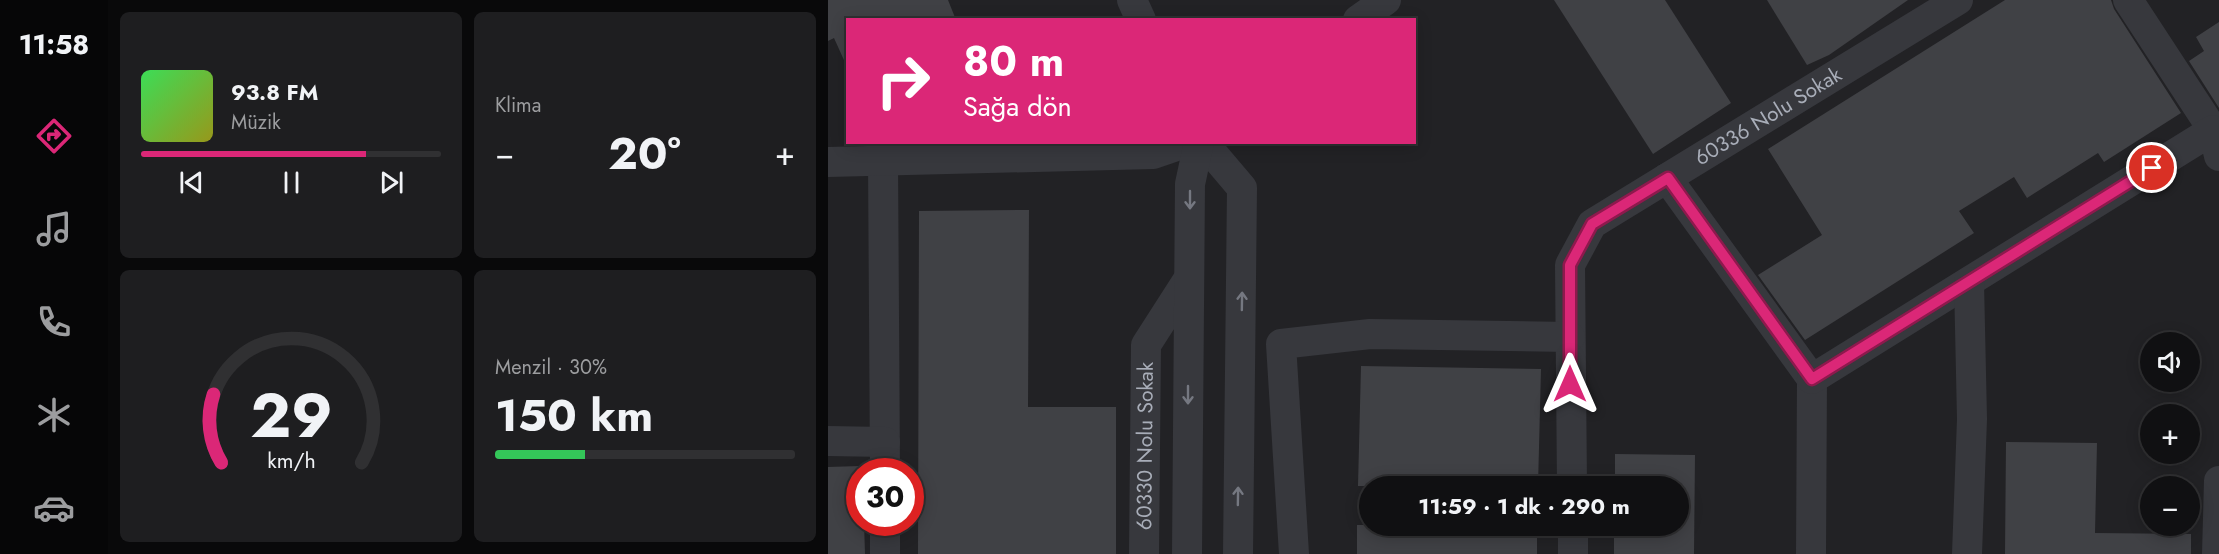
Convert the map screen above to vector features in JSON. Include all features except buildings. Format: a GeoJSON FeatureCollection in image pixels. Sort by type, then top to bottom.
{"type":"FeatureCollection","features":[{"type":"Feature","properties":{"kind":"street"},"geometry":{"type":"LineString","coordinates":[[1131,0],[1140,18]]}},
{"type":"Feature","properties":{"kind":"street"},"geometry":{"type":"LineString","coordinates":[[1361,18],[1386,0]]}},
{"type":"Feature","properties":{"kind":"street","name":"60336 Nolu Sokak"},"geometry":{"type":"LineString","coordinates":[[1572,476],[1570,265],[1592,224],[1958,0]]}},
{"type":"Feature","properties":{"kind":"street"},"geometry":{"type":"LineString","coordinates":[[1812,379],[1969,282],[2216,143],[2128,0]]}},
{"type":"Feature","properties":{"kind":"street"},"geometry":{"type":"LineString","coordinates":[[828,162],[1153,154],[1182,144]]}},
{"type":"Feature","properties":{"kind":"street"},"geometry":{"type":"LineString","coordinates":[[1187,554],[1190,184],[1200,144]]}},
{"type":"Feature","properties":{"kind":"street"},"geometry":{"type":"LineString","coordinates":[[1203,144],[1242,188],[1238,554]]}},
{"type":"Feature","properties":{"kind":"street"},"geometry":{"type":"LineString","coordinates":[[883,160],[885,458]]}},
{"type":"Feature","properties":{"kind":"street"},"geometry":{"type":"LineString","coordinates":[[1668,178],[1812,379],[1811,554]]}},
{"type":"Feature","properties":{"kind":"street","name":"60330 Nolu Sokak"},"geometry":{"type":"LineString","coordinates":[[1144,554],[1146,345],[1189,278]]}},
{"type":"Feature","properties":{"kind":"street"},"geometry":{"type":"LineString","coordinates":[[1966,554],[1972,419],[1969,282]]}},
{"type":"Feature","properties":{"kind":"street"},"geometry":{"type":"LineString","coordinates":[[1294,554],[1281,344],[1370,334],[1570,337]]}},
{"type":"Feature","properties":{"kind":"street"},"geometry":{"type":"LineString","coordinates":[[828,441],[885,441]]}},
{"type":"Feature","properties":{"kind":"street"},"geometry":{"type":"LineString","coordinates":[[2217,554],[2219,482]]}},
{"type":"Feature","properties":{"kind":"street"},"geometry":{"type":"LineString","coordinates":[[885,536],[885,554]]}},
{"type":"Feature","properties":{"kind":"street"},"geometry":{"type":"LineString","coordinates":[[1573,536],[1573,554]]}},
{"type":"Feature","properties":{"kind":"shaded area"},"geometry":{"type":"Polygon","coordinates":[[[828,0],[2219,0],[2219,554],[828,554],[828,0]]]}},
{"type":"Feature","properties":{"kind":"route"},"geometry":{"type":"LineString","coordinates":[[1570,384],[1570,265],[1592,224],[1668,178],[1812,379],[2152,168]]}}]}
